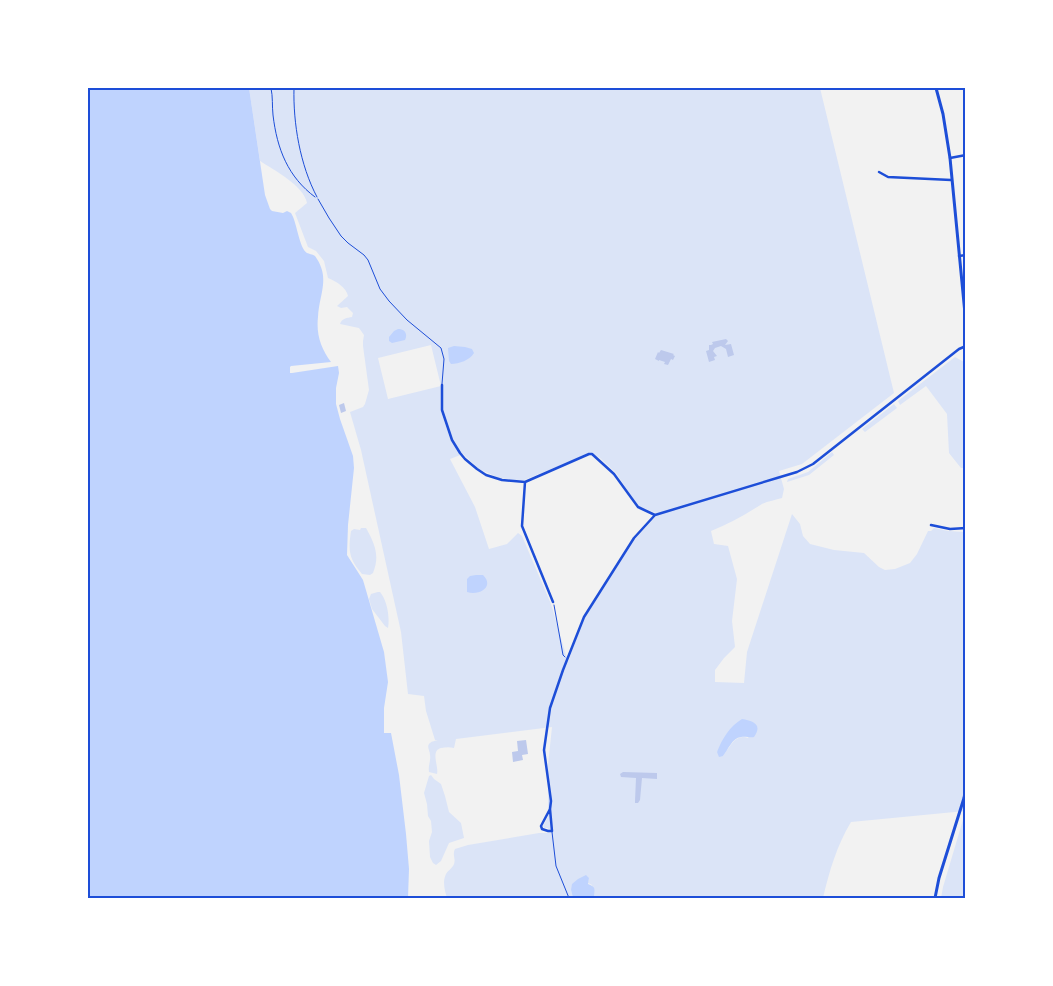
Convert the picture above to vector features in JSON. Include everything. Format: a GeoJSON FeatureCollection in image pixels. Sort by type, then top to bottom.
{"type":"FeatureCollection","features":[{"type":"Feature","properties":{"kind":"street"},"geometry":{"type":"LineString","coordinates":[[938,88],[950,158],[966,324]]}},
{"type":"Feature","properties":{"kind":"street"},"geometry":{"type":"LineString","coordinates":[[950,158],[966,155]]}},
{"type":"Feature","properties":{"kind":"street"},"geometry":{"type":"LineString","coordinates":[[879,172],[888,176],[951,180]]}},
{"type":"Feature","properties":{"kind":"street"},"geometry":{"type":"LineString","coordinates":[[959,256],[966,255]]}},
{"type":"Feature","properties":{"kind":"street"},"geometry":{"type":"LineString","coordinates":[[550,809],[541,827],[544,830],[552,831],[549,780],[544,750],[550,708],[584,616],[634,538],[655,515],[797,472],[813,464],[959,349],[966,346]]}},
{"type":"Feature","properties":{"kind":"street"},"geometry":{"type":"LineString","coordinates":[[442,385],[441,404],[443,417],[450,435],[460,453],[477,469],[491,477],[502,480],[525,482],[592,454],[614,474],[638,507],[655,515]]}},
{"type":"Feature","properties":{"kind":"street"},"geometry":{"type":"LineString","coordinates":[[525,482],[522,526],[553,602]]}},
{"type":"Feature","properties":{"kind":"street"},"geometry":{"type":"LineString","coordinates":[[931,525],[950,529],[966,528]]}},
{"type":"Feature","properties":{"kind":"street"},"geometry":{"type":"LineString","coordinates":[[935,898],[966,787]]}},
{"type":"Feature","properties":{"kind":"lane"},"geometry":{"type":"LineString","coordinates":[[318,199],[341,236],[368,260],[380,289],[388,301],[407,320],[439,346],[444,359],[442,385]]}},
{"type":"Feature","properties":{"kind":"lane"},"geometry":{"type":"LineString","coordinates":[[552,831],[556,866],[569,898]]}},
{"type":"Feature","properties":{"kind":"path"},"geometry":{"type":"LineString","coordinates":[[271,88],[273,116],[282,157],[302,186],[318,199]]}},
{"type":"Feature","properties":{"kind":"path"},"geometry":{"type":"LineString","coordinates":[[294,88],[294,110],[298,138],[313,190],[318,199]]}},
{"type":"Feature","properties":{"kind":"path"},"geometry":{"type":"LineString","coordinates":[[553,602],[563,656],[568,659]]}},
{"type":"Feature","properties":{"kind":"shaded area"},"geometry":{"type":"Polygon","coordinates":[[[249,88],[820,88],[894,393],[802,464],[779,471],[784,489],[782,498],[762,504],[737,519],[711,531],[714,544],[728,546],[737,579],[732,621],[735,647],[715,670],[715,682],[744,683],[747,652],[792,514],[800,524],[803,536],[810,544],[834,550],[864,553],[885,570],[895,569],[910,563],[917,554],[928,531],[934,528],[965,532],[965,811],[851,822],[834,859],[823,898],[594,898],[592,885],[588,883],[589,878],[571,890],[573,898],[447,898],[444,880],[454,864],[455,849],[468,845],[548,833],[548,828],[543,826],[548,817],[548,765],[552,727],[456,739],[454,748],[441,748],[436,752],[437,774],[429,772],[430,757],[428,746],[438,740],[435,740],[426,711],[424,696],[408,694],[401,632],[361,450],[350,412],[363,407],[369,390],[363,346],[364,335],[359,328],[340,324],[343,319],[352,317],[353,313],[347,307],[341,308],[337,306],[348,296],[347,293],[341,285],[328,278],[324,261],[316,251],[308,247],[295,213],[307,203],[305,197],[288,179],[260,161],[249,88]],[[431,345],[378,358],[388,399],[441,386],[431,345]],[[590,453],[522,481],[499,478],[479,469],[463,454],[450,459],[475,507],[489,549],[507,544],[518,533],[522,536],[551,604],[568,662],[583,620],[635,539],[657,515],[638,506],[616,473],[600,458],[590,453]],[[755,723],[717,752],[723,756],[736,739],[740,737],[748,738],[755,723]]]}},
{"type":"Feature","properties":{"kind":"shaded area"},"geometry":{"type":"Polygon","coordinates":[[[955,357],[964,362],[965,468],[961,468],[949,453],[947,414],[926,386],[900,405],[898,401],[955,357]]]}},
{"type":"Feature","properties":{"kind":"shaded area"},"geometry":{"type":"Polygon","coordinates":[[[894,404],[897,408],[865,432],[862,429],[894,404]]]}},
{"type":"Feature","properties":{"kind":"shaded area"},"geometry":{"type":"Polygon","coordinates":[[[832,452],[834,455],[809,475],[787,482],[788,479],[808,472],[832,452]]]}},
{"type":"Feature","properties":{"kind":"shaded area"},"geometry":{"type":"Polygon","coordinates":[[[361,528],[366,528],[376,550],[375,567],[370,575],[362,574],[354,564],[350,554],[351,531],[354,529],[360,530],[361,528]]]}},
{"type":"Feature","properties":{"kind":"shaded area"},"geometry":{"type":"Polygon","coordinates":[[[378,592],[382,595],[386,604],[388,628],[372,609],[369,599],[371,594],[378,592]]]}},
{"type":"Feature","properties":{"kind":"shaded area"},"geometry":{"type":"Polygon","coordinates":[[[431,775],[441,784],[449,812],[461,823],[464,838],[449,843],[441,861],[436,865],[430,857],[431,821],[428,816],[424,793],[429,776],[431,775]]]}},
{"type":"Feature","properties":{"kind":"shaded area"},"geometry":{"type":"Polygon","coordinates":[[[965,813],[965,898],[941,898],[943,887],[965,813]]]}},
{"type":"Feature","properties":{"kind":"water"},"geometry":{"type":"Polygon","coordinates":[[[88,88],[249,88],[265,195],[270,209],[272,211],[283,213],[287,211],[291,213],[304,250],[315,256],[320,264],[323,286],[318,329],[322,347],[331,362],[291,366],[290,373],[338,366],[336,404],[353,456],[354,468],[347,555],[363,580],[384,652],[388,682],[384,708],[384,733],[391,733],[399,775],[409,869],[408,898],[88,898],[88,88]]]}},
{"type":"Feature","properties":{"kind":"water"},"geometry":{"type":"Polygon","coordinates":[[[398,329],[405,332],[405,340],[392,343],[389,341],[389,337],[398,329]]]}},
{"type":"Feature","properties":{"kind":"water"},"geometry":{"type":"Polygon","coordinates":[[[454,346],[472,349],[474,353],[464,361],[451,364],[448,348],[454,346]]]}},
{"type":"Feature","properties":{"kind":"water"},"geometry":{"type":"Polygon","coordinates":[[[483,575],[487,583],[486,587],[480,592],[467,592],[467,579],[470,576],[483,575]]]}},
{"type":"Feature","properties":{"kind":"water"},"geometry":{"type":"Polygon","coordinates":[[[742,719],[756,724],[757,733],[754,737],[738,738],[723,756],[719,757],[717,752],[724,738],[730,729],[742,719]]]}},
{"type":"Feature","properties":{"kind":"water"},"geometry":{"type":"Polygon","coordinates":[[[586,875],[589,878],[588,884],[593,886],[594,898],[573,898],[572,884],[586,875]]]}},
{"type":"Feature","properties":{"kind":"building"},"geometry":{"type":"Polygon","coordinates":[[[726,339],[728,341],[725,345],[731,344],[734,355],[728,357],[726,349],[721,346],[713,351],[717,356],[714,357],[715,360],[709,362],[706,351],[709,350],[709,345],[713,344],[712,342],[726,339]]]}},
{"type":"Feature","properties":{"kind":"building"},"geometry":{"type":"Polygon","coordinates":[[[661,350],[675,356],[668,365],[655,359],[661,350]]]}},
{"type":"Feature","properties":{"kind":"building"},"geometry":{"type":"Polygon","coordinates":[[[344,403],[346,411],[341,413],[339,405],[344,403]]]}},
{"type":"Feature","properties":{"kind":"building"},"geometry":{"type":"Polygon","coordinates":[[[526,740],[528,754],[522,755],[523,760],[513,762],[512,752],[518,751],[517,741],[526,740]]]}},
{"type":"Feature","properties":{"kind":"building"},"geometry":{"type":"Polygon","coordinates":[[[623,772],[657,773],[657,779],[642,778],[640,800],[638,803],[635,803],[636,778],[621,777],[620,774],[623,772]]]}}]}
